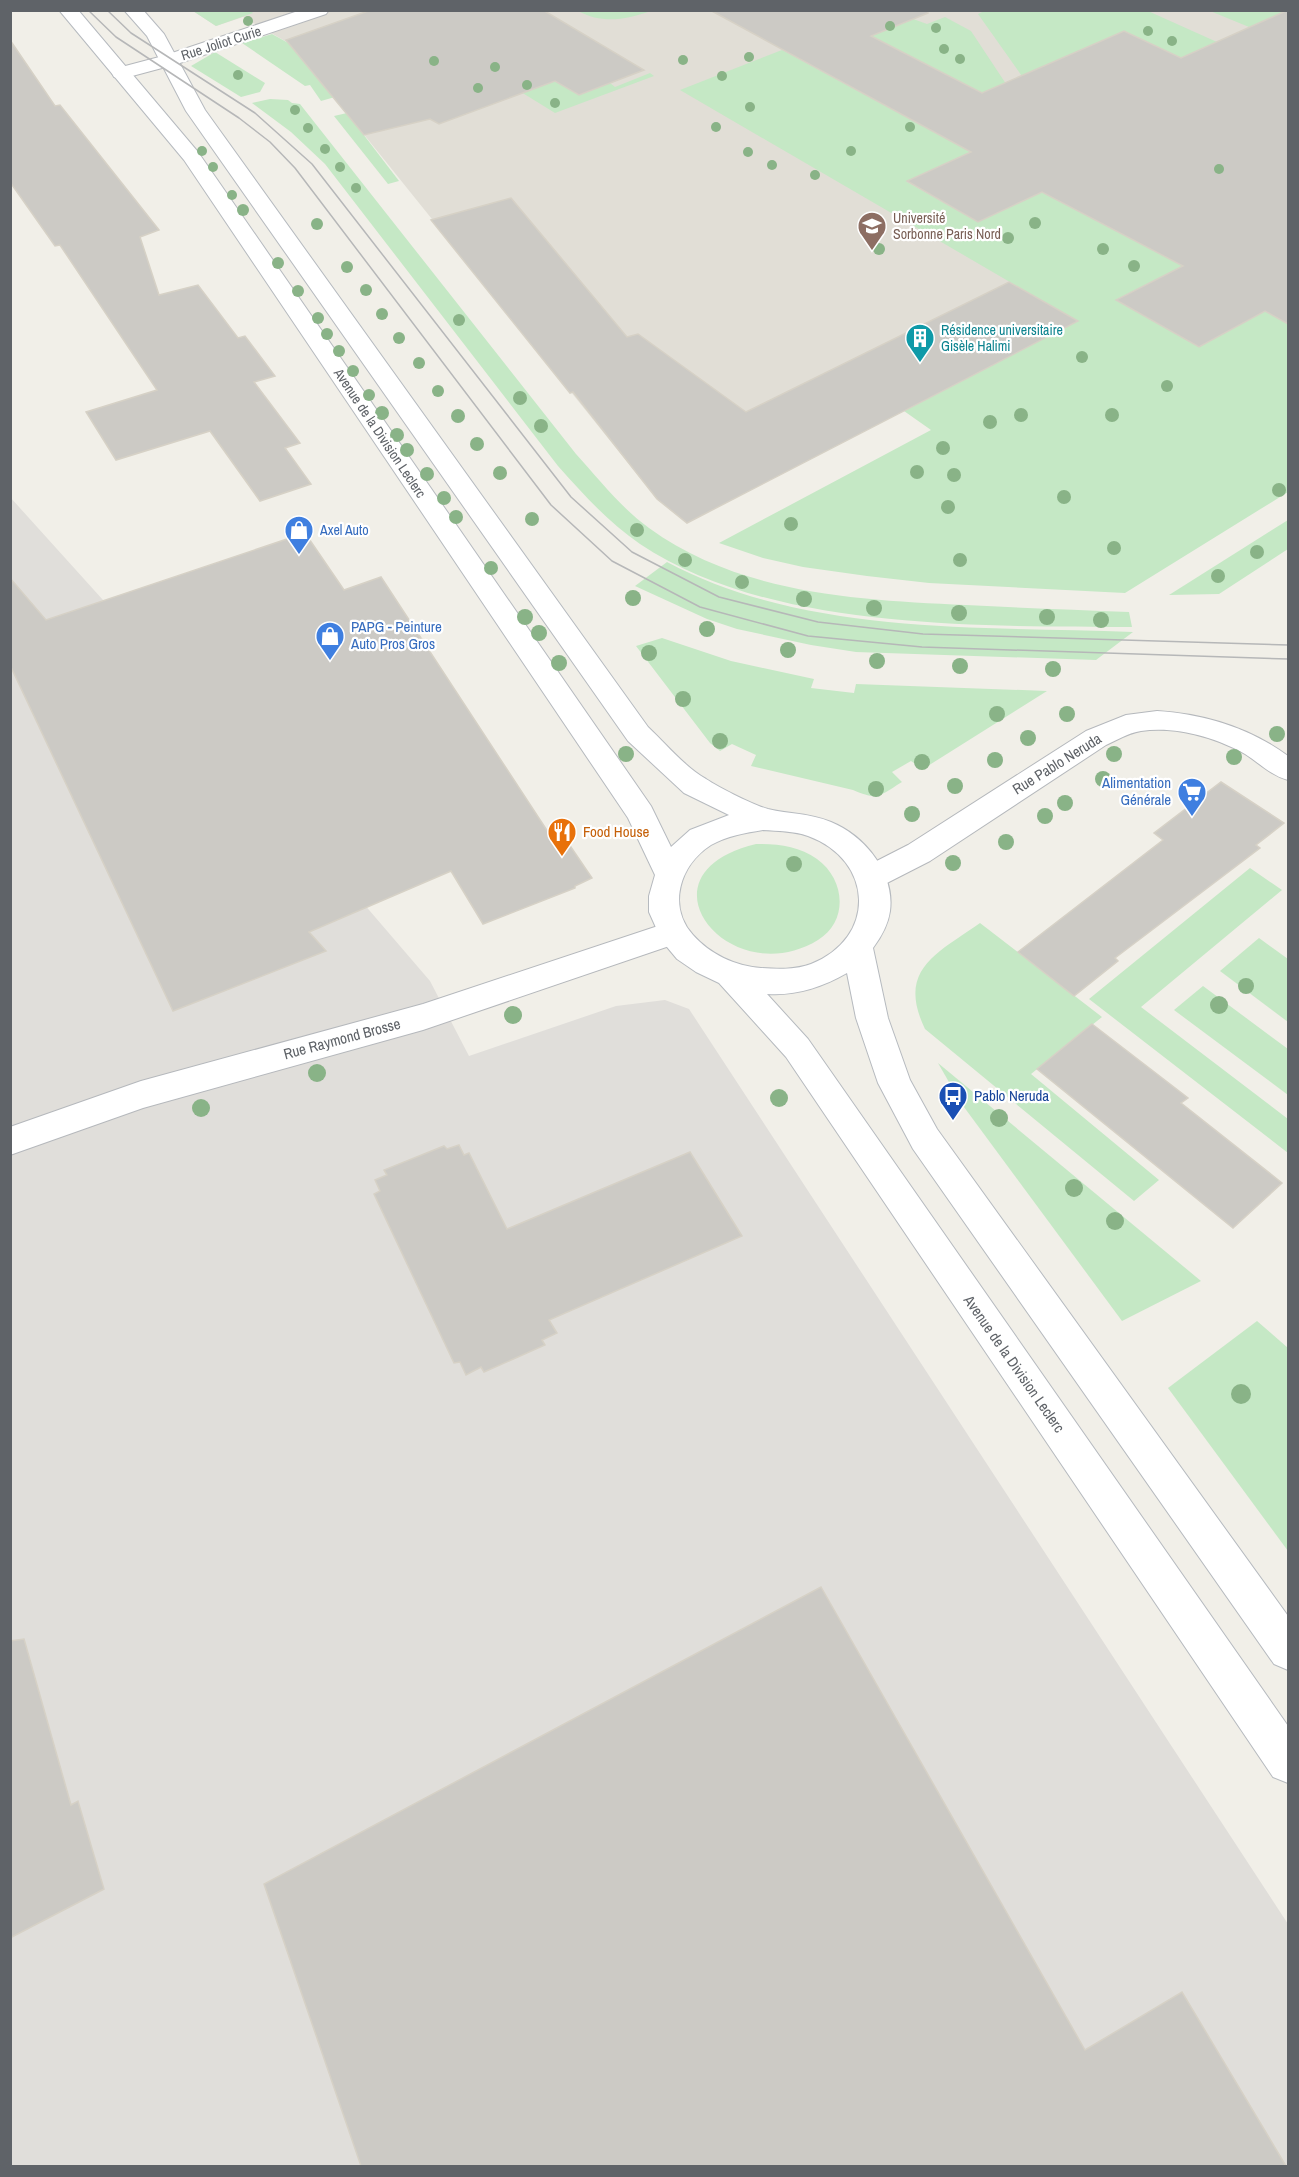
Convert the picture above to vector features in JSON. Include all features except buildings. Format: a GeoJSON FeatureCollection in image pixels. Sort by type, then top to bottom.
{"type":"FeatureCollection","features":[{"type":"Feature","properties":{"kind":"street","name":"Avenue de la Division Leclerc"},"geometry":{"type":"LineString","coordinates":[[68,10],[191,156],[641,814],[668,872]]}},
{"type":"Feature","properties":{"kind":"street","name":"Avenue de la Division Leclerc"},"geometry":{"type":"LineString","coordinates":[[133,10],[155,34],[196,111],[638,734],[694,786],[763,819]]}},
{"type":"Feature","properties":{"kind":"street","name":"Rue Joliot Curie"},"geometry":{"type":"LineString","coordinates":[[121,73],[320,10]]}},
{"type":"Feature","properties":{"kind":"street","name":"Rue Pablo Neruda"},"geometry":{"type":"LineString","coordinates":[[872,876],[919,853],[1096,738],[1128,724],[1155,721],[1218,732],[1254,747],[1288,770]]}},
{"type":"Feature","properties":{"kind":"street","name":"Avenue de la Division Leclerc"},"geometry":{"type":"LineString","coordinates":[[763,819],[798,822],[829,834],[855,852],[872,876],[877,901],[873,926],[858,949],[838,964],[814,975],[787,981],[758,980],[730,974],[705,963],[673,933],[665,917],[663,899],[668,872],[683,851],[705,834],[733,823],[763,819]]}},
{"type":"Feature","properties":{"kind":"street","name":"Rue Raymond Brosse"},"geometry":{"type":"LineString","coordinates":[[10,1141],[141,1095],[423,1017],[673,933]]}},
{"type":"Feature","properties":{"kind":"street"},"geometry":{"type":"LineString","coordinates":[[858,949],[872,1018],[894,1083],[925,1138],[1288,1650]]}},
{"type":"Feature","properties":{"kind":"street","name":"Avenue de la Division Leclerc"},"geometry":{"type":"LineString","coordinates":[[730,974],[797,1048],[1288,1762]]}},
{"type":"Feature","properties":{"kind":"shaded area","name":"Université Sorbonne Paris Nord"},"geometry":{"type":"Polygon","coordinates":[[[193,11],[1288,11],[1288,444],[1077,321],[687,523],[657,499],[292,45],[243,17],[216,26],[193,11]]]}},
{"type":"Feature","properties":{"kind":"shaded area"},"geometry":{"type":"Polygon","coordinates":[[[10,497],[103,600],[430,981],[469,1056],[616,1006],[665,1000],[689,1009],[1288,1924],[1288,2166],[11,2166],[10,497]]]}},
{"type":"Feature","properties":{"kind":"green space"},"geometry":{"type":"Polygon","coordinates":[[[250,10],[253,13],[216,26],[193,11],[250,10]]]}},
{"type":"Feature","properties":{"kind":"green space"},"geometry":{"type":"Polygon","coordinates":[[[986,10],[1148,11],[1217,42],[1181,58],[1124,31],[1072,54],[1036,96],[978,14],[986,10]]]}},
{"type":"Feature","properties":{"kind":"green space"},"geometry":{"type":"Polygon","coordinates":[[[1210,10],[1286,11],[1249,27],[1210,10]]]}},
{"type":"Feature","properties":{"kind":"green space"},"geometry":{"type":"Polygon","coordinates":[[[578,11],[651,11],[632,17],[605,19],[578,11]]]}},
{"type":"Feature","properties":{"kind":"green space"},"geometry":{"type":"Polygon","coordinates":[[[891,11],[927,24],[945,17],[971,31],[1018,102],[1009,107],[848,24],[891,11]]]}},
{"type":"Feature","properties":{"kind":"green space"},"geometry":{"type":"Polygon","coordinates":[[[272,34],[292,45],[335,97],[321,101],[310,85],[305,86],[242,43],[272,34]]]}},
{"type":"Feature","properties":{"kind":"green space"},"geometry":{"type":"Polygon","coordinates":[[[430,36],[524,62],[579,95],[610,83],[615,87],[650,73],[654,76],[555,113],[430,36]]]}},
{"type":"Feature","properties":{"kind":"green space"},"geometry":{"type":"Polygon","coordinates":[[[782,50],[971,152],[907,182],[978,222],[1042,192],[1183,266],[1117,299],[1265,311],[1288,324],[1288,492],[1125,593],[929,583],[867,576],[803,567],[763,558],[719,543],[931,430],[904,411],[1077,321],[680,90],[782,50]]]}},
{"type":"Feature","properties":{"kind":"green space"},"geometry":{"type":"Polygon","coordinates":[[[215,52],[265,83],[260,92],[241,97],[191,66],[215,52]]]}},
{"type":"Feature","properties":{"kind":"green space"},"geometry":{"type":"Polygon","coordinates":[[[270,99],[288,100],[300,104],[576,454],[629,512],[684,550],[722,567],[761,580],[801,589],[842,596],[925,603],[1129,612],[1132,627],[944,623],[878,618],[813,608],[750,594],[692,573],[640,544],[628,536],[587,498],[558,466],[325,164],[291,132],[252,103],[270,99]]]}},
{"type":"Feature","properties":{"kind":"green space"},"geometry":{"type":"Polygon","coordinates":[[[347,113],[399,181],[388,184],[334,116],[347,113]]]}},
{"type":"Feature","properties":{"kind":"green space"},"geometry":{"type":"Polygon","coordinates":[[[1288,520],[1288,549],[1219,594],[1169,595],[1288,520]]]}},
{"type":"Feature","properties":{"kind":"green space"},"geometry":{"type":"Polygon","coordinates":[[[667,562],[720,586],[777,603],[835,615],[894,623],[955,627],[1133,632],[1096,660],[856,652],[737,629],[707,619],[635,586],[667,562]]]}},
{"type":"Feature","properties":{"kind":"green space"},"geometry":{"type":"Polygon","coordinates":[[[662,638],[731,661],[814,679],[811,688],[854,693],[856,684],[1047,691],[923,769],[911,761],[892,772],[902,782],[883,794],[874,796],[751,766],[756,755],[732,744],[720,751],[710,743],[636,646],[662,638]]]}},
{"type":"Feature","properties":{"kind":"green space"},"geometry":{"type":"Polygon","coordinates":[[[756,844],[780,845],[803,851],[817,859],[833,877],[838,888],[839,911],[828,932],[818,940],[785,953],[754,952],[727,941],[707,924],[697,902],[701,879],[719,859],[756,844]]]}},
{"type":"Feature","properties":{"kind":"green space"},"geometry":{"type":"Polygon","coordinates":[[[1250,868],[1282,890],[1141,1007],[1288,1119],[1288,1153],[1089,999],[1250,868]]]}},
{"type":"Feature","properties":{"kind":"green space"},"geometry":{"type":"Polygon","coordinates":[[[980,923],[1102,1017],[1031,1074],[1159,1180],[1134,1201],[925,1029],[917,1008],[915,991],[919,977],[936,954],[980,923]]]}},
{"type":"Feature","properties":{"kind":"green space"},"geometry":{"type":"Polygon","coordinates":[[[1259,938],[1288,959],[1288,1022],[1220,971],[1259,938]]]}},
{"type":"Feature","properties":{"kind":"green space"},"geometry":{"type":"Polygon","coordinates":[[[1203,986],[1288,1049],[1288,1095],[1174,1010],[1203,986]]]}},
{"type":"Feature","properties":{"kind":"green space"},"geometry":{"type":"Polygon","coordinates":[[[938,1063],[1201,1281],[1122,1321],[961,1103],[938,1063]]]}},
{"type":"Feature","properties":{"kind":"green space"},"geometry":{"type":"Polygon","coordinates":[[[1257,1321],[1288,1348],[1288,1551],[1168,1388],[1257,1321]]]}},
{"type":"Feature","properties":{"kind":"tram line"},"geometry":{"type":"LineString","coordinates":[[88,10],[116,37],[239,118],[270,142],[295,168],[551,505],[612,561],[700,607],[808,636],[922,647],[1288,659]]}},
{"type":"Feature","properties":{"kind":"tram line"},"geometry":{"type":"LineString","coordinates":[[107,10],[131,33],[255,113],[312,164],[571,497],[632,552],[719,597],[818,622],[923,634],[1288,645]]}},
{"type":"Feature","properties":{"kind":"place","name":"Université Sorbonne Paris Nord"},"geometry":{"type":"Point","coordinates":[872,252]}},
{"type":"Feature","properties":{"kind":"place","name":"Résidence universitaire Gisèle Halimi"},"geometry":{"type":"Point","coordinates":[920,364]}},
{"type":"Feature","properties":{"kind":"place","name":"Axel Auto"},"geometry":{"type":"Point","coordinates":[299,556]}},
{"type":"Feature","properties":{"kind":"place","name":"PAPG - Peinture Auto Pros Gros"},"geometry":{"type":"Point","coordinates":[330,662]}},
{"type":"Feature","properties":{"kind":"place","name":"Alimentation Générale"},"geometry":{"type":"Point","coordinates":[1192,818]}},
{"type":"Feature","properties":{"kind":"place","name":"Food House"},"geometry":{"type":"Point","coordinates":[562,858]}},
{"type":"Feature","properties":{"kind":"place","name":"Pablo Neruda"},"geometry":{"type":"Point","coordinates":[953,1122]}}]}
